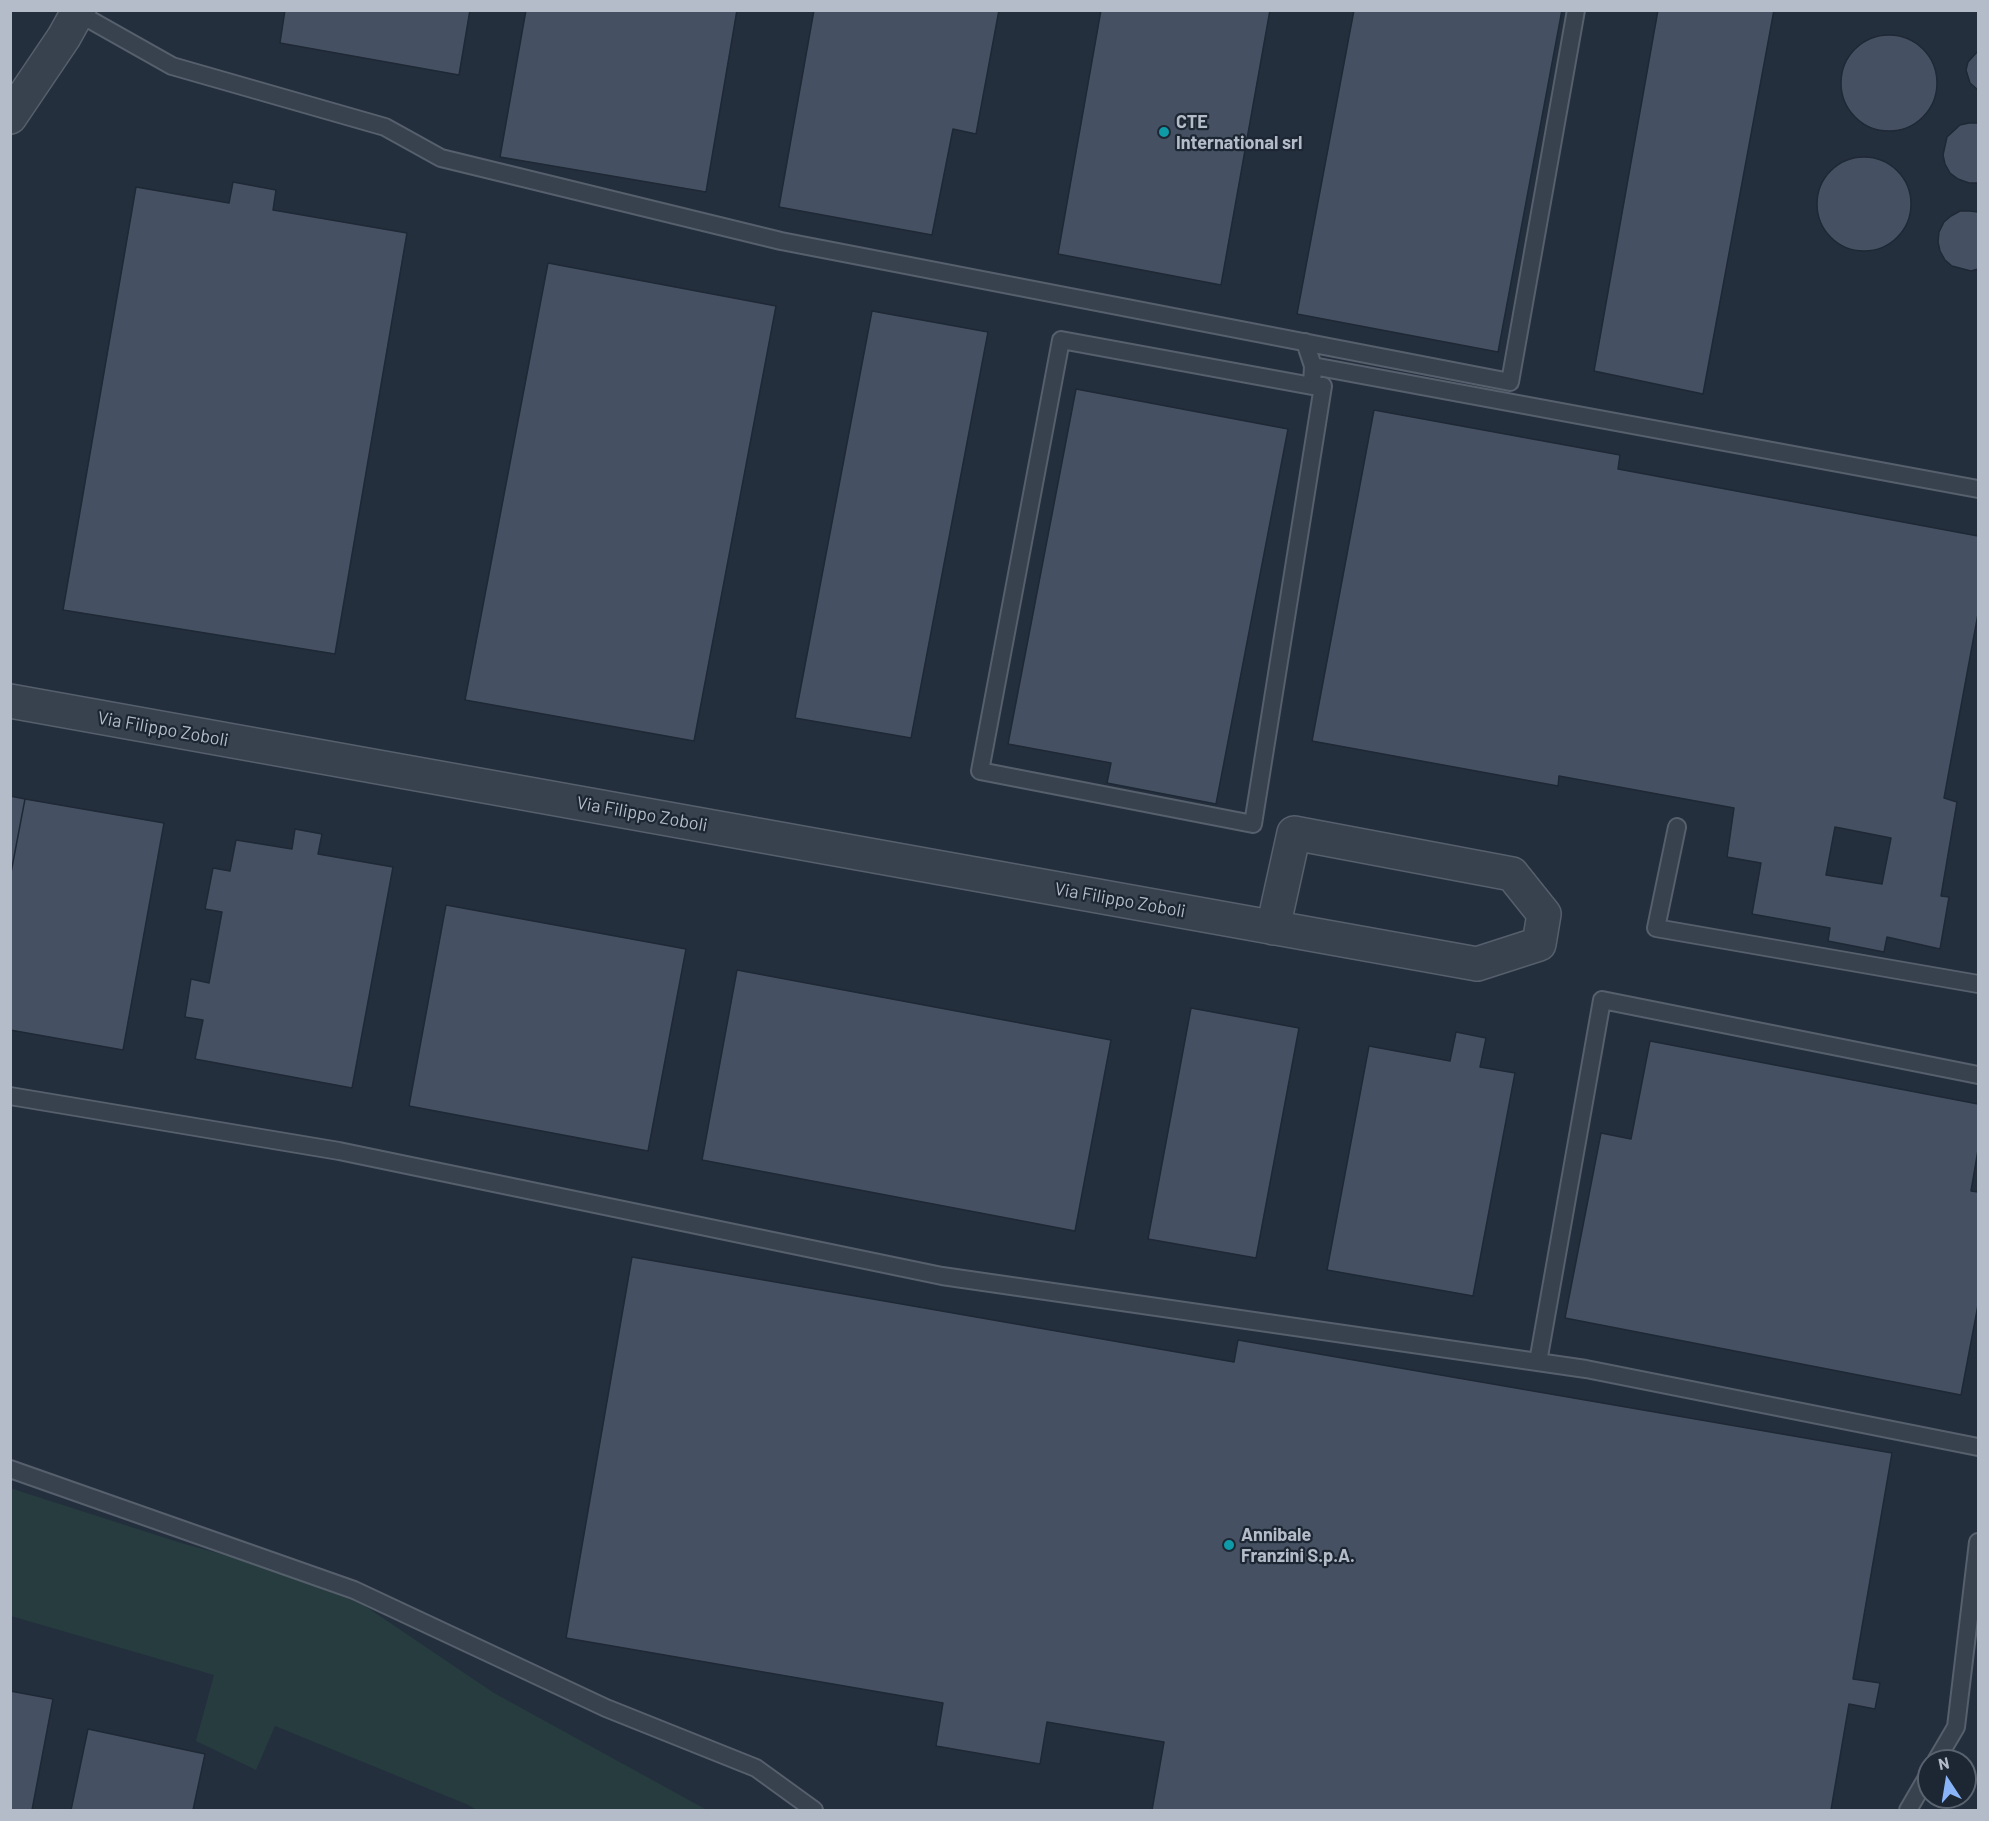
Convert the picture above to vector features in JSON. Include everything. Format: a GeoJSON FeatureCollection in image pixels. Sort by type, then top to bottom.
{"type":"FeatureCollection","features":[{"type":"Feature","properties":{"kind":"street"},"geometry":{"type":"LineString","coordinates":[[10,117],[64,37],[78,12]]}},
{"type":"Feature","properties":{"kind":"street","name":"Via Filippo Zoboli"},"geometry":{"type":"LineString","coordinates":[[10,701],[1273,928],[1477,964],[1539,944],[1544,915],[1512,874],[1294,833],[1273,928]]}},
{"type":"Feature","properties":{"kind":"lane"},"geometry":{"type":"LineString","coordinates":[[78,12],[172,66],[385,127],[441,158],[781,241],[1510,382],[1576,10]]}},
{"type":"Feature","properties":{"kind":"lane"},"geometry":{"type":"LineString","coordinates":[[1061,340],[1312,386],[1323,386],[1253,824],[980,771],[1061,340]]}},
{"type":"Feature","properties":{"kind":"lane"},"geometry":{"type":"LineString","coordinates":[[1305,342],[1313,366],[1312,386]]}},
{"type":"Feature","properties":{"kind":"lane"},"geometry":{"type":"LineString","coordinates":[[1313,366],[1978,489]]}},
{"type":"Feature","properties":{"kind":"lane"},"geometry":{"type":"LineString","coordinates":[[1677,827],[1656,928],[1978,984]]}},
{"type":"Feature","properties":{"kind":"lane"},"geometry":{"type":"LineString","coordinates":[[1538,1362],[1602,1000],[1978,1075]]}},
{"type":"Feature","properties":{"kind":"lane"},"geometry":{"type":"LineString","coordinates":[[10,1096],[339,1151],[942,1276],[1586,1369],[1978,1447]]}},
{"type":"Feature","properties":{"kind":"lane"},"geometry":{"type":"LineString","coordinates":[[10,1469],[354,1590],[606,1708],[756,1768],[814,1810]]}},
{"type":"Feature","properties":{"kind":"lane"},"geometry":{"type":"LineString","coordinates":[[1943,1749],[1956,1727],[1978,1542]]}},
{"type":"Feature","properties":{"kind":"lane"},"geometry":{"type":"LineString","coordinates":[[1908,1810],[1917,1795]]}},
{"type":"Feature","properties":{"kind":"green space"},"geometry":{"type":"Polygon","coordinates":[[[10,1488],[181,1543],[254,1563],[362,1604],[494,1693],[707,1810],[477,1810],[275,1726],[256,1770],[196,1741],[214,1675],[11,1616],[10,1488]]]}},
{"type":"Feature","properties":{"kind":"building"},"geometry":{"type":"Polygon","coordinates":[[[285,10],[470,10],[459,75],[280,43],[285,10]]]}},
{"type":"Feature","properties":{"kind":"building"},"geometry":{"type":"Polygon","coordinates":[[[526,10],[737,10],[706,192],[500,157],[526,10]]]}},
{"type":"Feature","properties":{"kind":"building"},"geometry":{"type":"Polygon","coordinates":[[[814,10],[999,10],[976,134],[953,129],[932,235],[779,207],[814,10]]]}},
{"type":"Feature","properties":{"kind":"building","name":"CTE International srl"},"geometry":{"type":"Polygon","coordinates":[[[1101,10],[1270,10],[1221,285],[1058,254],[1101,10]]]}},
{"type":"Feature","properties":{"kind":"building"},"geometry":{"type":"Polygon","coordinates":[[[1354,10],[1562,10],[1498,352],[1297,314],[1354,10]]]}},
{"type":"Feature","properties":{"kind":"building"},"geometry":{"type":"Polygon","coordinates":[[[1658,10],[1774,10],[1703,394],[1594,371],[1658,10]]]}},
{"type":"Feature","properties":{"kind":"building"},"geometry":{"type":"Polygon","coordinates":[[[1889,35],[1907,39],[1923,49],[1933,65],[1937,83],[1933,101],[1923,117],[1907,127],[1889,131],[1871,127],[1855,117],[1845,101],[1841,83],[1845,65],[1855,49],[1871,39],[1889,35]]]}},
{"type":"Feature","properties":{"kind":"building"},"geometry":{"type":"Polygon","coordinates":[[[1978,51],[1978,90],[1970,83],[1966,70],[1968,62],[1978,51]]]}},
{"type":"Feature","properties":{"kind":"building"},"geometry":{"type":"Polygon","coordinates":[[[1978,123],[1978,183],[1969,183],[1950,173],[1943,155],[1947,137],[1960,125],[1978,123]]]}},
{"type":"Feature","properties":{"kind":"building"},"geometry":{"type":"Polygon","coordinates":[[[1864,157],[1882,161],[1897,171],[1907,186],[1911,204],[1907,222],[1897,237],[1882,247],[1864,251],[1846,247],[1831,237],[1821,222],[1817,204],[1821,186],[1831,171],[1846,161],[1864,157]]]}},
{"type":"Feature","properties":{"kind":"building"},"geometry":{"type":"Polygon","coordinates":[[[233,182],[276,190],[273,210],[407,233],[335,654],[63,610],[136,187],[229,203],[233,182]]]}},
{"type":"Feature","properties":{"kind":"building"},"geometry":{"type":"Polygon","coordinates":[[[1960,211],[1978,212],[1978,269],[1971,271],[1952,266],[1945,260],[1938,242],[1939,232],[1944,222],[1960,211]]]}},
{"type":"Feature","properties":{"kind":"building"},"geometry":{"type":"Polygon","coordinates":[[[548,263],[776,306],[694,741],[465,700],[548,263]]]}},
{"type":"Feature","properties":{"kind":"building"},"geometry":{"type":"Polygon","coordinates":[[[872,311],[988,332],[911,738],[795,718],[872,311]]]}},
{"type":"Feature","properties":{"kind":"building"},"geometry":{"type":"Polygon","coordinates":[[[1076,389],[1288,429],[1216,804],[1107,783],[1111,763],[1008,744],[1076,389]]]}},
{"type":"Feature","properties":{"kind":"building"},"geometry":{"type":"Polygon","coordinates":[[[1374,410],[1620,455],[1618,469],[1978,536],[1978,614],[1944,798],[1957,802],[1941,896],[1949,897],[1940,949],[1887,937],[1884,952],[1828,941],[1830,928],[1752,914],[1761,863],[1727,857],[1734,808],[1559,776],[1558,786],[1312,741],[1374,410]],[[1835,827],[1826,875],[1882,884],[1891,838],[1835,827]]]}},
{"type":"Feature","properties":{"kind":"building"},"geometry":{"type":"Polygon","coordinates":[[[10,796],[25,799],[10,878],[10,796]]]}},
{"type":"Feature","properties":{"kind":"building"},"geometry":{"type":"Polygon","coordinates":[[[25,799],[164,823],[123,1050],[10,1030],[10,878],[25,799]]]}},
{"type":"Feature","properties":{"kind":"building"},"geometry":{"type":"Polygon","coordinates":[[[295,829],[322,834],[318,854],[393,867],[352,1088],[195,1059],[203,1020],[185,1017],[191,979],[209,983],[222,912],[205,909],[213,868],[230,871],[236,840],[292,849],[295,829]]]}},
{"type":"Feature","properties":{"kind":"building"},"geometry":{"type":"Polygon","coordinates":[[[446,905],[686,949],[648,1151],[409,1106],[446,905]]]}},
{"type":"Feature","properties":{"kind":"building"},"geometry":{"type":"Polygon","coordinates":[[[737,970],[1111,1040],[1075,1231],[702,1160],[737,970]]]}},
{"type":"Feature","properties":{"kind":"building"},"geometry":{"type":"Polygon","coordinates":[[[1191,1008],[1299,1028],[1256,1258],[1148,1239],[1191,1008]]]}},
{"type":"Feature","properties":{"kind":"building"},"geometry":{"type":"Polygon","coordinates":[[[1456,1032],[1486,1038],[1480,1067],[1515,1073],[1473,1296],[1327,1270],[1369,1046],[1450,1061],[1456,1032]]]}},
{"type":"Feature","properties":{"kind":"building"},"geometry":{"type":"Polygon","coordinates":[[[1650,1041],[1978,1104],[1978,1150],[1971,1191],[1978,1192],[1978,1305],[1961,1395],[1565,1318],[1601,1133],[1631,1139],[1650,1041]]]}},
{"type":"Feature","properties":{"kind":"building","name":"Annibale Franzini S.p.A."},"geometry":{"type":"Polygon","coordinates":[[[632,1257],[1234,1362],[1238,1340],[1892,1453],[1853,1679],[1880,1683],[1875,1709],[1849,1704],[1831,1810],[1152,1810],[1164,1742],[1047,1722],[1040,1764],[936,1746],[943,1703],[566,1638],[632,1257]]]}},
{"type":"Feature","properties":{"kind":"building"},"geometry":{"type":"Polygon","coordinates":[[[10,1691],[53,1699],[32,1810],[10,1810],[10,1691]]]}},
{"type":"Feature","properties":{"kind":"building"},"geometry":{"type":"Polygon","coordinates":[[[88,1729],[205,1754],[193,1810],[71,1810],[88,1729]]]}},
{"type":"Feature","properties":{"kind":"place","name":"CTE International srl"},"geometry":{"type":"Point","coordinates":[1164,132]}},
{"type":"Feature","properties":{"kind":"place","name":"Annibale Franzini S.p.A."},"geometry":{"type":"Point","coordinates":[1229,1545]}}]}
